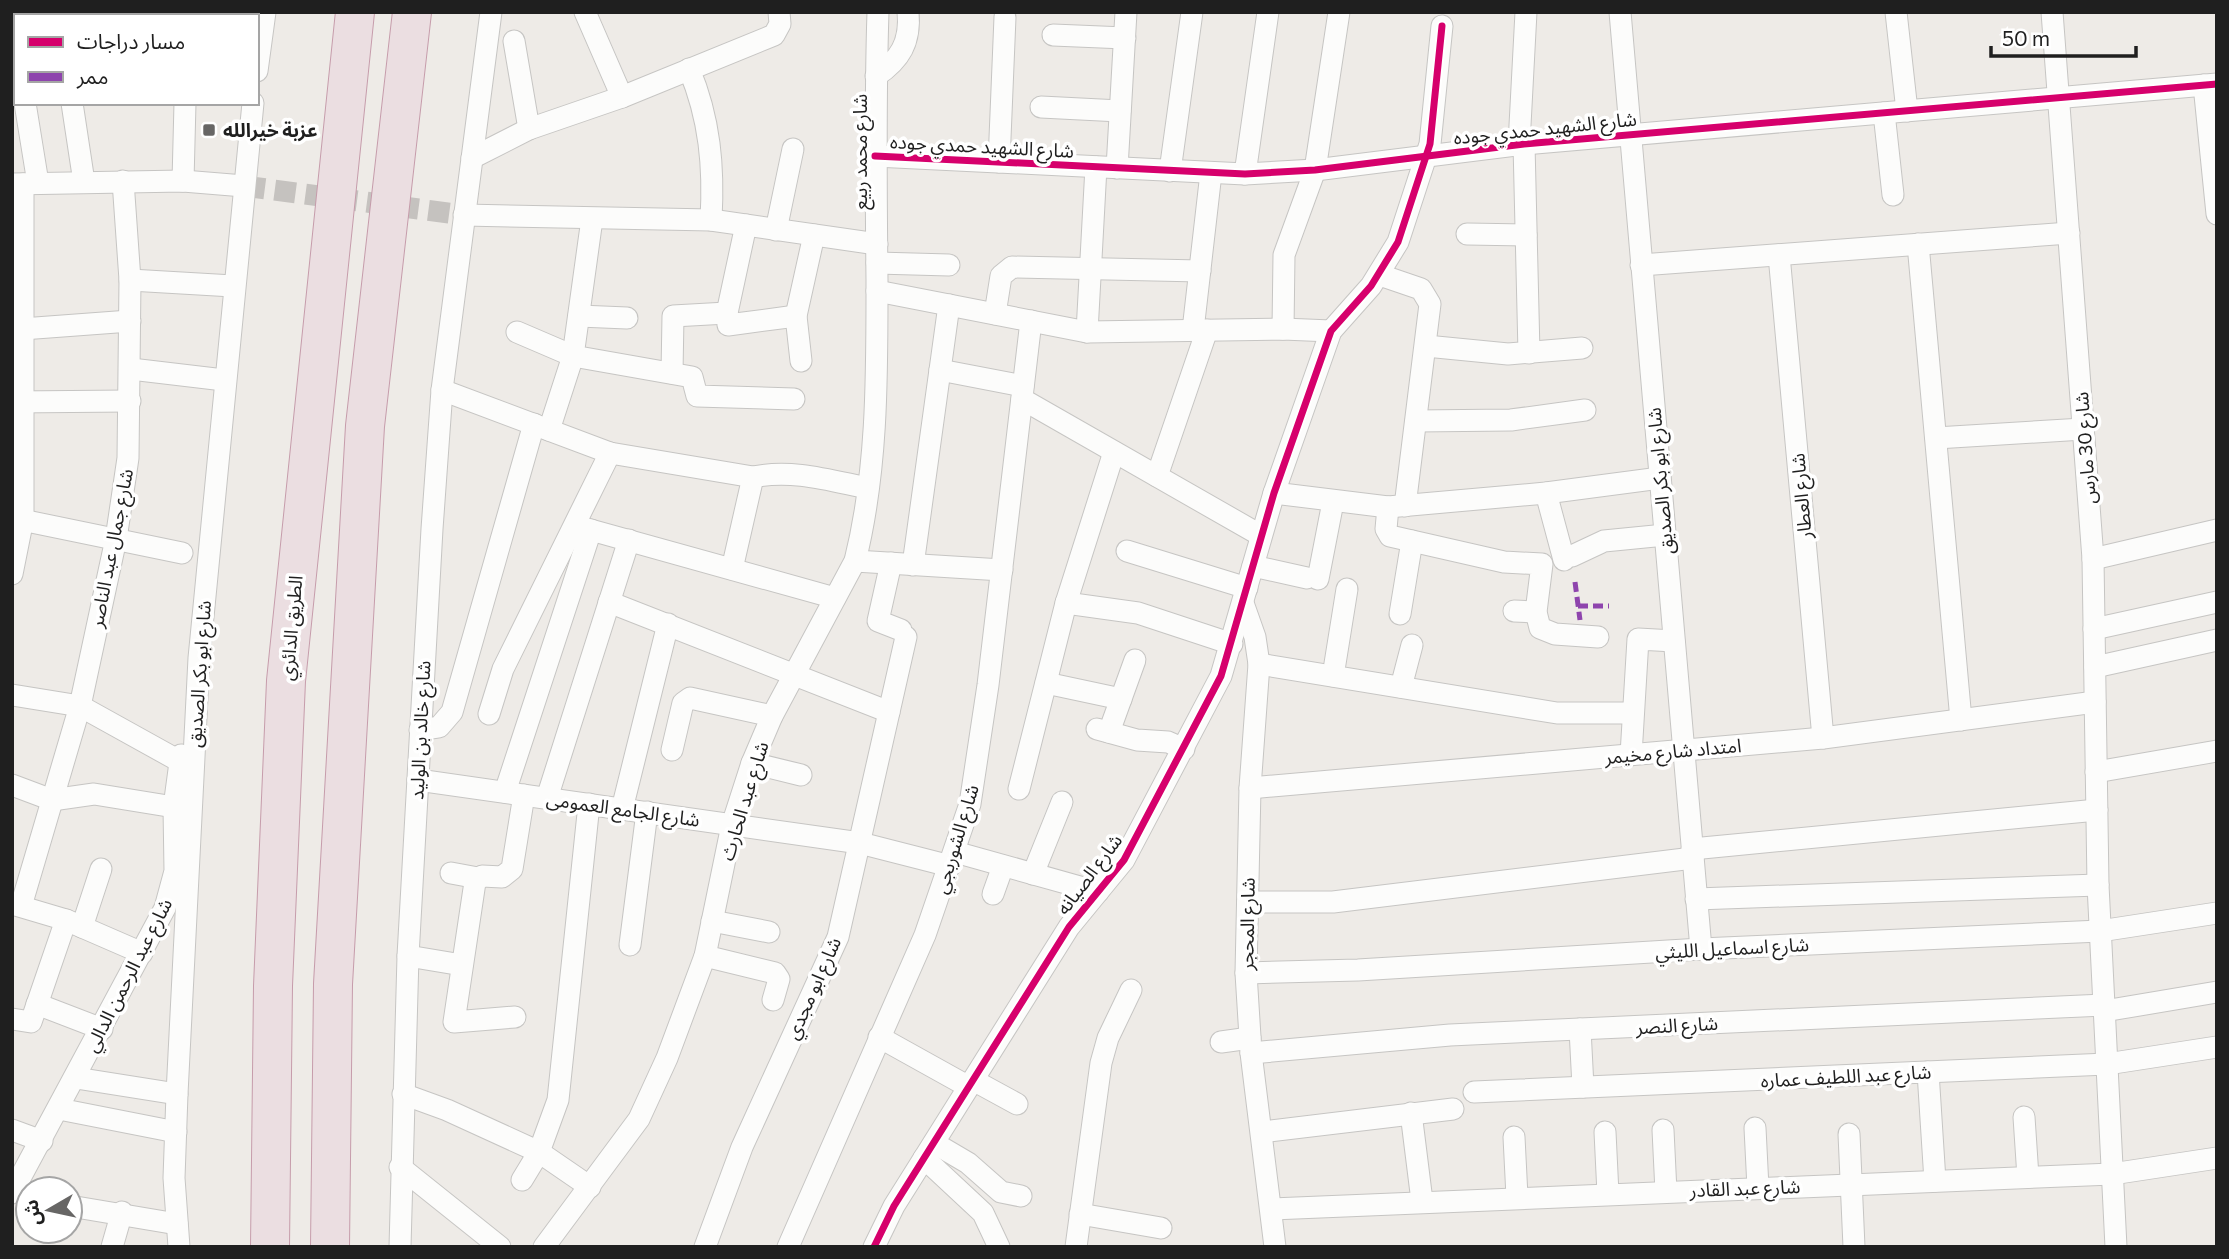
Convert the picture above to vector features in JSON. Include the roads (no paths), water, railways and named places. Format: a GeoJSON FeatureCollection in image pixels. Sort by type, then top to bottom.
{"type":"FeatureCollection","features":[{"type":"Feature","properties":{"kind":"highway","name":"الطريق الدائري"},"geometry":{"type":"LineString","coordinates":[[270,1247],[272,986],[286,681],[355,12]]}},
{"type":"Feature","properties":{"kind":"highway"},"geometry":{"type":"LineString","coordinates":[[330,1247],[333,984],[365,426],[412,12]]}},
{"type":"Feature","properties":{"kind":"street"},"geometry":{"type":"LineString","coordinates":[[259,48],[265,12]]}},
{"type":"Feature","properties":{"kind":"street","name":"شارع خالد بن الوليد"},"geometry":{"type":"LineString","coordinates":[[400,1247],[400,1167],[408,956],[420,730],[446,391],[471,215],[472,158],[491,12]]}},
{"type":"Feature","properties":{"kind":"street"},"geometry":{"type":"LineString","coordinates":[[585,12],[622,97]]}},
{"type":"Feature","properties":{"kind":"street"},"geometry":{"type":"LineString","coordinates":[[472,158],[529,129],[622,97],[774,35],[780,24],[779,12]]}},
{"type":"Feature","properties":{"kind":"street","name":"شارع محمد ربيع"},"geometry":{"type":"LineString","coordinates":[[877,291],[875,156],[878,12]]}},
{"type":"Feature","properties":{"kind":"street"},"geometry":{"type":"LineString","coordinates":[[876,76],[895,63],[907,44],[908,12]]}},
{"type":"Feature","properties":{"kind":"street"},"geometry":{"type":"LineString","coordinates":[[1087,332],[1090,269],[1106,168],[1120,111],[1126,12]]}},
{"type":"Feature","properties":{"kind":"street"},"geometry":{"type":"LineString","coordinates":[[1170,171],[1192,12]]}},
{"type":"Feature","properties":{"kind":"street"},"geometry":{"type":"LineString","coordinates":[[1245,174],[1268,12]]}},
{"type":"Feature","properties":{"kind":"street"},"geometry":{"type":"LineString","coordinates":[[1283,329],[1284,255],[1315,170],[1339,12]]}},
{"type":"Feature","properties":{"kind":"street"},"geometry":{"type":"LineString","coordinates":[[1526,12],[1522,144],[1529,352]]}},
{"type":"Feature","properties":{"kind":"street","name":"شارع ابو بكر الصديق"},"geometry":{"type":"LineString","coordinates":[[1620,12],[1701,949]]}},
{"type":"Feature","properties":{"kind":"street"},"geometry":{"type":"LineString","coordinates":[[1896,12],[1907,111]]}},
{"type":"Feature","properties":{"kind":"street","name":"شارع 30 مارس"},"geometry":{"type":"LineString","coordinates":[[2052,12],[2093,559],[2098,885],[2116,1247]]}},
{"type":"Feature","properties":{"kind":"street"},"geometry":{"type":"LineString","coordinates":[[999,162],[1005,17]]}},
{"type":"Feature","properties":{"kind":"street"},"geometry":{"type":"LineString","coordinates":[[877,291],[1087,332],[1283,329],[1331,331],[1380,275],[1398,242],[1432,131],[1442,26]]}},
{"type":"Feature","properties":{"kind":"street"},"geometry":{"type":"LineString","coordinates":[[1053,35],[1125,38]]}},
{"type":"Feature","properties":{"kind":"street"},"geometry":{"type":"LineString","coordinates":[[514,40],[529,129]]}},
{"type":"Feature","properties":{"kind":"street"},"geometry":{"type":"LineString","coordinates":[[689,69],[700,96],[711,148],[711,220]]}},
{"type":"Feature","properties":{"kind":"street"},"geometry":{"type":"LineString","coordinates":[[2210,84],[2217,214]]}},
{"type":"Feature","properties":{"kind":"street","name":"شارع الشهيد حمدي جوده"},"geometry":{"type":"LineString","coordinates":[[875,156],[1245,174],[1315,170],[1522,144],[2210,84]]}},
{"type":"Feature","properties":{"kind":"street"},"geometry":{"type":"LineString","coordinates":[[12,574],[18,518],[17,402],[22,328],[25,105]]}},
{"type":"Feature","properties":{"kind":"street"},"geometry":{"type":"LineString","coordinates":[[72,105],[84,182]]}},
{"type":"Feature","properties":{"kind":"street"},"geometry":{"type":"LineString","coordinates":[[183,181],[185,105]]}},
{"type":"Feature","properties":{"kind":"street","name":"شارع ابو بكر الصديق"},"geometry":{"type":"LineString","coordinates":[[179,1247],[177,1094],[199,658],[233,286],[253,105]]}},
{"type":"Feature","properties":{"kind":"street"},"geometry":{"type":"LineString","coordinates":[[1041,107],[1120,111]]}},
{"type":"Feature","properties":{"kind":"street"},"geometry":{"type":"LineString","coordinates":[[1884,113],[1893,195]]}},
{"type":"Feature","properties":{"kind":"street"},"geometry":{"type":"LineString","coordinates":[[776,230],[793,149]]}},
{"type":"Feature","properties":{"kind":"street"},"geometry":{"type":"LineString","coordinates":[[1157,476],[1200,330],[1200,271],[1211,173]]}},
{"type":"Feature","properties":{"kind":"street","name":"شارع جمال عبد الناصر"},"geometry":{"type":"LineString","coordinates":[[17,905],[80,706],[116,539],[128,458],[130,280],[123,181]]}},
{"type":"Feature","properties":{"kind":"street"},"geometry":{"type":"LineString","coordinates":[[24,183],[183,181],[244,186]]}},
{"type":"Feature","properties":{"kind":"street"},"geometry":{"type":"LineString","coordinates":[[471,215],[711,220],[814,235],[877,253],[950,265]]}},
{"type":"Feature","properties":{"kind":"street"},"geometry":{"type":"LineString","coordinates":[[420,730],[439,727],[452,712],[541,427],[573,356],[592,219]]}},
{"type":"Feature","properties":{"kind":"street"},"geometry":{"type":"LineString","coordinates":[[746,225],[726,322],[731,326],[796,316]]}},
{"type":"Feature","properties":{"kind":"street"},"geometry":{"type":"LineString","coordinates":[[1642,265],[2068,233]]}},
{"type":"Feature","properties":{"kind":"street"},"geometry":{"type":"LineString","coordinates":[[1467,234],[1526,235]]}},
{"type":"Feature","properties":{"kind":"street"},"geometry":{"type":"LineString","coordinates":[[801,361],[796,316],[814,235]]}},
{"type":"Feature","properties":{"kind":"street"},"geometry":{"type":"LineString","coordinates":[[1918,244],[1961,720]]}},
{"type":"Feature","properties":{"kind":"street","name":"شارع العطار"},"geometry":{"type":"LineString","coordinates":[[1779,255],[1823,738]]}},
{"type":"Feature","properties":{"kind":"street"},"geometry":{"type":"LineString","coordinates":[[995,314],[1001,276],[1012,267],[1200,271]]}},
{"type":"Feature","properties":{"kind":"street"},"geometry":{"type":"LineString","coordinates":[[1380,275],[1412,285],[1427,296],[1430,304],[1416,421],[1387,533],[1504,562],[1542,564],[1536,621],[1547,633],[1598,637]]}},
{"type":"Feature","properties":{"kind":"street"},"geometry":{"type":"LineString","coordinates":[[130,280],[233,286]]}},
{"type":"Feature","properties":{"kind":"street","name":"شارع عبد الحارث"},"geometry":{"type":"LineString","coordinates":[[544,1247],[639,1119],[667,1058],[705,956],[733,825],[752,763],[772,716],[855,561],[877,402],[877,291]]}},
{"type":"Feature","properties":{"kind":"street"},"geometry":{"type":"LineString","coordinates":[[913,565],[949,305]]}},
{"type":"Feature","properties":{"kind":"street"},"geometry":{"type":"LineString","coordinates":[[673,373],[673,316],[727,313]]}},
{"type":"Feature","properties":{"kind":"street"},"geometry":{"type":"LineString","coordinates":[[579,316],[627,318]]}},
{"type":"Feature","properties":{"kind":"street"},"geometry":{"type":"LineString","coordinates":[[22,328],[130,321]]}},
{"type":"Feature","properties":{"kind":"street","name":"شارع الشوربجي"},"geometry":{"type":"LineString","coordinates":[[788,1247],[925,936],[970,804],[1002,570],[1031,321]]}},
{"type":"Feature","properties":{"kind":"street","name":"شارع الصيانه"},"geometry":{"type":"LineString","coordinates":[[880,1244],[929,1150],[1069,927],[1124,860],[1221,676],[1274,493],[1331,331]]}},
{"type":"Feature","properties":{"kind":"street"},"geometry":{"type":"LineString","coordinates":[[517,332],[573,356],[694,378],[697,396],[794,399]]}},
{"type":"Feature","properties":{"kind":"street"},"geometry":{"type":"LineString","coordinates":[[1426,346],[1508,354],[1582,348]]}},
{"type":"Feature","properties":{"kind":"street"},"geometry":{"type":"LineString","coordinates":[[131,369],[224,380]]}},
{"type":"Feature","properties":{"kind":"street"},"geometry":{"type":"LineString","coordinates":[[940,370],[1023,393],[1114,452],[1261,535]]}},
{"type":"Feature","properties":{"kind":"street"},"geometry":{"type":"LineString","coordinates":[[446,391],[610,453],[753,477],[775,473],[797,474],[867,488]]}},
{"type":"Feature","properties":{"kind":"street"},"geometry":{"type":"LineString","coordinates":[[17,402],[130,401]]}},
{"type":"Feature","properties":{"kind":"street"},"geometry":{"type":"LineString","coordinates":[[1416,421],[1511,420],[1585,411]]}},
{"type":"Feature","properties":{"kind":"street"},"geometry":{"type":"LineString","coordinates":[[1936,438],[2083,429]]}},
{"type":"Feature","properties":{"kind":"street"},"geometry":{"type":"LineString","coordinates":[[1019,789],[1066,603],[1114,452]]}},
{"type":"Feature","properties":{"kind":"street"},"geometry":{"type":"LineString","coordinates":[[451,873],[478,878],[487,875],[502,877],[512,869],[515,793],[582,527],[610,453]]}},
{"type":"Feature","properties":{"kind":"street"},"geometry":{"type":"LineString","coordinates":[[732,569],[753,477]]}},
{"type":"Feature","properties":{"kind":"street"},"geometry":{"type":"LineString","coordinates":[[1274,493],[1333,502],[1396,506],[1546,493],[1660,478]]}},
{"type":"Feature","properties":{"kind":"street"},"geometry":{"type":"LineString","coordinates":[[1546,493],[1568,558],[1604,541],[1665,535]]}},
{"type":"Feature","properties":{"kind":"street"},"geometry":{"type":"LineString","coordinates":[[1252,566],[1312,578],[1333,502]]}},
{"type":"Feature","properties":{"kind":"street"},"geometry":{"type":"LineString","coordinates":[[18,518],[182,553]]}},
{"type":"Feature","properties":{"kind":"street"},"geometry":{"type":"LineString","coordinates":[[582,527],[835,598]]}},
{"type":"Feature","properties":{"kind":"street"},"geometry":{"type":"LineString","coordinates":[[489,714],[503,669],[582,527]]}},
{"type":"Feature","properties":{"kind":"street"},"geometry":{"type":"LineString","coordinates":[[2093,559],[2217,530]]}},
{"type":"Feature","properties":{"kind":"street"},"geometry":{"type":"LineString","coordinates":[[547,798],[629,540]]}},
{"type":"Feature","properties":{"kind":"street"},"geometry":{"type":"LineString","coordinates":[[1400,614],[1412,541]]}},
{"type":"Feature","properties":{"kind":"street"},"geometry":{"type":"LineString","coordinates":[[1127,551],[1245,595]]}},
{"type":"Feature","properties":{"kind":"street"},"geometry":{"type":"LineString","coordinates":[[855,561],[1002,570]]}},
{"type":"Feature","properties":{"kind":"street","name":"شارع ابو مجدي"},"geometry":{"type":"LineString","coordinates":[[705,1247],[742,1147],[838,937],[889,712],[903,633],[878,621],[891,563]]}},
{"type":"Feature","properties":{"kind":"street"},"geometry":{"type":"LineString","coordinates":[[1333,676],[1347,589]]}},
{"type":"Feature","properties":{"kind":"street","name":"شارع المحجر"},"geometry":{"type":"LineString","coordinates":[[1245,595],[1259,664],[1251,788],[1246,973],[1250,1046],[1275,1247]]}},
{"type":"Feature","properties":{"kind":"street"},"geometry":{"type":"LineString","coordinates":[[2094,629],[2217,601]]}},
{"type":"Feature","properties":{"kind":"street"},"geometry":{"type":"LineString","coordinates":[[609,602],[889,712]]}},
{"type":"Feature","properties":{"kind":"street"},"geometry":{"type":"LineString","coordinates":[[1066,603],[1138,613],[1232,643]]}},
{"type":"Feature","properties":{"kind":"street"},"geometry":{"type":"LineString","coordinates":[[1514,611],[1536,612]]}},
{"type":"Feature","properties":{"kind":"street"},"geometry":{"type":"LineString","coordinates":[[622,809],[668,624]]}},
{"type":"Feature","properties":{"kind":"street"},"geometry":{"type":"LineString","coordinates":[[523,629],[553,647]]}},
{"type":"Feature","properties":{"kind":"street"},"geometry":{"type":"LineString","coordinates":[[1631,755],[1639,639],[1674,641]]}},
{"type":"Feature","properties":{"kind":"street"},"geometry":{"type":"LineString","coordinates":[[2095,667],[2217,640]]}},
{"type":"Feature","properties":{"kind":"street"},"geometry":{"type":"LineString","coordinates":[[1401,687],[1412,645]]}},
{"type":"Feature","properties":{"kind":"street","name":"شارع عبد الرحمن الدالي"},"geometry":{"type":"LineString","coordinates":[[12,1196],[142,953],[171,890],[175,871],[174,807],[181,762],[187,680],[199,658]]}},
{"type":"Feature","properties":{"kind":"street"},"geometry":{"type":"LineString","coordinates":[[1135,660],[1121,699],[1103,731],[1137,740],[1168,742],[1184,749]]}},
{"type":"Feature","properties":{"kind":"street"},"geometry":{"type":"LineString","coordinates":[[1259,664],[1558,713],[1633,713]]}},
{"type":"Feature","properties":{"kind":"street"},"geometry":{"type":"LineString","coordinates":[[1046,683],[1121,699]]}},
{"type":"Feature","properties":{"kind":"street"},"geometry":{"type":"LineString","coordinates":[[12,695],[80,706],[181,762]]}},
{"type":"Feature","properties":{"kind":"street"},"geometry":{"type":"LineString","coordinates":[[672,750],[683,703],[690,698],[772,716]]}},
{"type":"Feature","properties":{"kind":"street","name":"امتداد شارع مخيمر"},"geometry":{"type":"LineString","coordinates":[[1251,788],[1823,738],[2095,702]]}},
{"type":"Feature","properties":{"kind":"street"},"geometry":{"type":"LineString","coordinates":[[2096,772],[2217,751]]}},
{"type":"Feature","properties":{"kind":"street"},"geometry":{"type":"LineString","coordinates":[[752,763],[801,775]]}},
{"type":"Feature","properties":{"kind":"street","name":"شارع الجامع العمومى"},"geometry":{"type":"LineString","coordinates":[[418,779],[1003,866],[1098,892]]}},
{"type":"Feature","properties":{"kind":"street"},"geometry":{"type":"LineString","coordinates":[[12,785],[52,800],[94,794],[174,807]]}},
{"type":"Feature","properties":{"kind":"street"},"geometry":{"type":"LineString","coordinates":[[1033,874],[1062,802]]}},
{"type":"Feature","properties":{"kind":"street"},"geometry":{"type":"LineString","coordinates":[[522,1180],[539,1152],[558,1100],[589,804]]}},
{"type":"Feature","properties":{"kind":"street"},"geometry":{"type":"LineString","coordinates":[[1248,902],[1333,902],[1692,853],[2097,810]]}},
{"type":"Feature","properties":{"kind":"street"},"geometry":{"type":"LineString","coordinates":[[630,945],[647,812]]}},
{"type":"Feature","properties":{"kind":"street"},"geometry":{"type":"LineString","coordinates":[[993,894],[1003,866]]}},
{"type":"Feature","properties":{"kind":"street"},"geometry":{"type":"LineString","coordinates":[[12,1019],[31,1022],[101,869]]}},
{"type":"Feature","properties":{"kind":"street"},"geometry":{"type":"LineString","coordinates":[[478,878],[474,887],[454,1023],[515,1017]]}},
{"type":"Feature","properties":{"kind":"street"},"geometry":{"type":"LineString","coordinates":[[1696,899],[2098,885]]}},
{"type":"Feature","properties":{"kind":"street"},"geometry":{"type":"LineString","coordinates":[[17,905],[74,923],[142,953]]}},
{"type":"Feature","properties":{"kind":"street","name":"شارع اسماعيل الليثي"},"geometry":{"type":"LineString","coordinates":[[1246,973],[1358,970],[1701,949],[2100,931],[2217,913]]}},
{"type":"Feature","properties":{"kind":"street"},"geometry":{"type":"LineString","coordinates":[[712,921],[769,932]]}},
{"type":"Feature","properties":{"kind":"street"},"geometry":{"type":"LineString","coordinates":[[408,956],[462,965]]}},
{"type":"Feature","properties":{"kind":"street"},"geometry":{"type":"LineString","coordinates":[[705,956],[775,973],[779,979],[773,1000]]}},
{"type":"Feature","properties":{"kind":"street"},"geometry":{"type":"LineString","coordinates":[[1076,1247],[1101,1063],[1108,1038],[1131,990]]}},
{"type":"Feature","properties":{"kind":"street","name":"شارع النصر"},"geometry":{"type":"LineString","coordinates":[[1221,1042],[1250,1046],[1580,1029],[2104,1008],[2217,992]]}},
{"type":"Feature","properties":{"kind":"street"},"geometry":{"type":"LineString","coordinates":[[37,1004],[102,1029]]}},
{"type":"Feature","properties":{"kind":"street"},"geometry":{"type":"LineString","coordinates":[[1580,1029],[1583,1087]]}},
{"type":"Feature","properties":{"kind":"street"},"geometry":{"type":"LineString","coordinates":[[879,1037],[1017,1104]]}},
{"type":"Feature","properties":{"kind":"street","name":"شارع عبد اللطيف عماره"},"geometry":{"type":"LineString","coordinates":[[1474,1092],[2107,1065],[2217,1047]]}},
{"type":"Feature","properties":{"kind":"street"},"geometry":{"type":"LineString","coordinates":[[1928,1072],[1935,1181]]}},
{"type":"Feature","properties":{"kind":"street"},"geometry":{"type":"LineString","coordinates":[[76,1078],[177,1094]]}},
{"type":"Feature","properties":{"kind":"street"},"geometry":{"type":"LineString","coordinates":[[403,1094],[539,1152],[590,1187]]}},
{"type":"Feature","properties":{"kind":"street"},"geometry":{"type":"LineString","coordinates":[[1262,1132],[1453,1108]]}},
{"type":"Feature","properties":{"kind":"street"},"geometry":{"type":"LineString","coordinates":[[59,1109],[176,1132]]}},
{"type":"Feature","properties":{"kind":"street"},"geometry":{"type":"LineString","coordinates":[[1411,1113],[1422,1201]]}},
{"type":"Feature","properties":{"kind":"street"},"geometry":{"type":"LineString","coordinates":[[2024,1117],[2028,1177]]}},
{"type":"Feature","properties":{"kind":"street"},"geometry":{"type":"LineString","coordinates":[[1755,1128],[1758,1188]]}},
{"type":"Feature","properties":{"kind":"street"},"geometry":{"type":"LineString","coordinates":[[12,1130],[42,1140]]}},
{"type":"Feature","properties":{"kind":"street"},"geometry":{"type":"LineString","coordinates":[[1663,1130],[1665,1192]]}},
{"type":"Feature","properties":{"kind":"street"},"geometry":{"type":"LineString","coordinates":[[1605,1132],[1608,1194]]}},
{"type":"Feature","properties":{"kind":"street"},"geometry":{"type":"LineString","coordinates":[[1849,1134],[1854,1247]]}},
{"type":"Feature","properties":{"kind":"street"},"geometry":{"type":"LineString","coordinates":[[1514,1137],[1517,1197]]}},
{"type":"Feature","properties":{"kind":"street"},"geometry":{"type":"LineString","coordinates":[[929,1150],[968,1163],[1001,1192],[1021,1196]]}},
{"type":"Feature","properties":{"kind":"street"},"geometry":{"type":"LineString","coordinates":[[929,1150],[983,1213],[999,1247]]}},
{"type":"Feature","properties":{"kind":"street","name":"شارع عبد القادر"},"geometry":{"type":"LineString","coordinates":[[1272,1209],[2112,1174],[2217,1158]]}},
{"type":"Feature","properties":{"kind":"street"},"geometry":{"type":"LineString","coordinates":[[400,1167],[500,1247]]}},
{"type":"Feature","properties":{"kind":"street"},"geometry":{"type":"LineString","coordinates":[[84,1208],[122,1212],[177,1224]]}},
{"type":"Feature","properties":{"kind":"street"},"geometry":{"type":"LineString","coordinates":[[112,1247],[122,1212]]}},
{"type":"Feature","properties":{"kind":"street"},"geometry":{"type":"LineString","coordinates":[[1080,1214],[1161,1228]]}},
{"type":"Feature","properties":{"kind":"tunnel"},"geometry":{"type":"LineString","coordinates":[[244,186],[464,215]]}},
{"type":"Feature","properties":{"kind":"place","name":"عزبة خيرالله"},"geometry":{"type":"Point","coordinates":[209,130]}}]}
